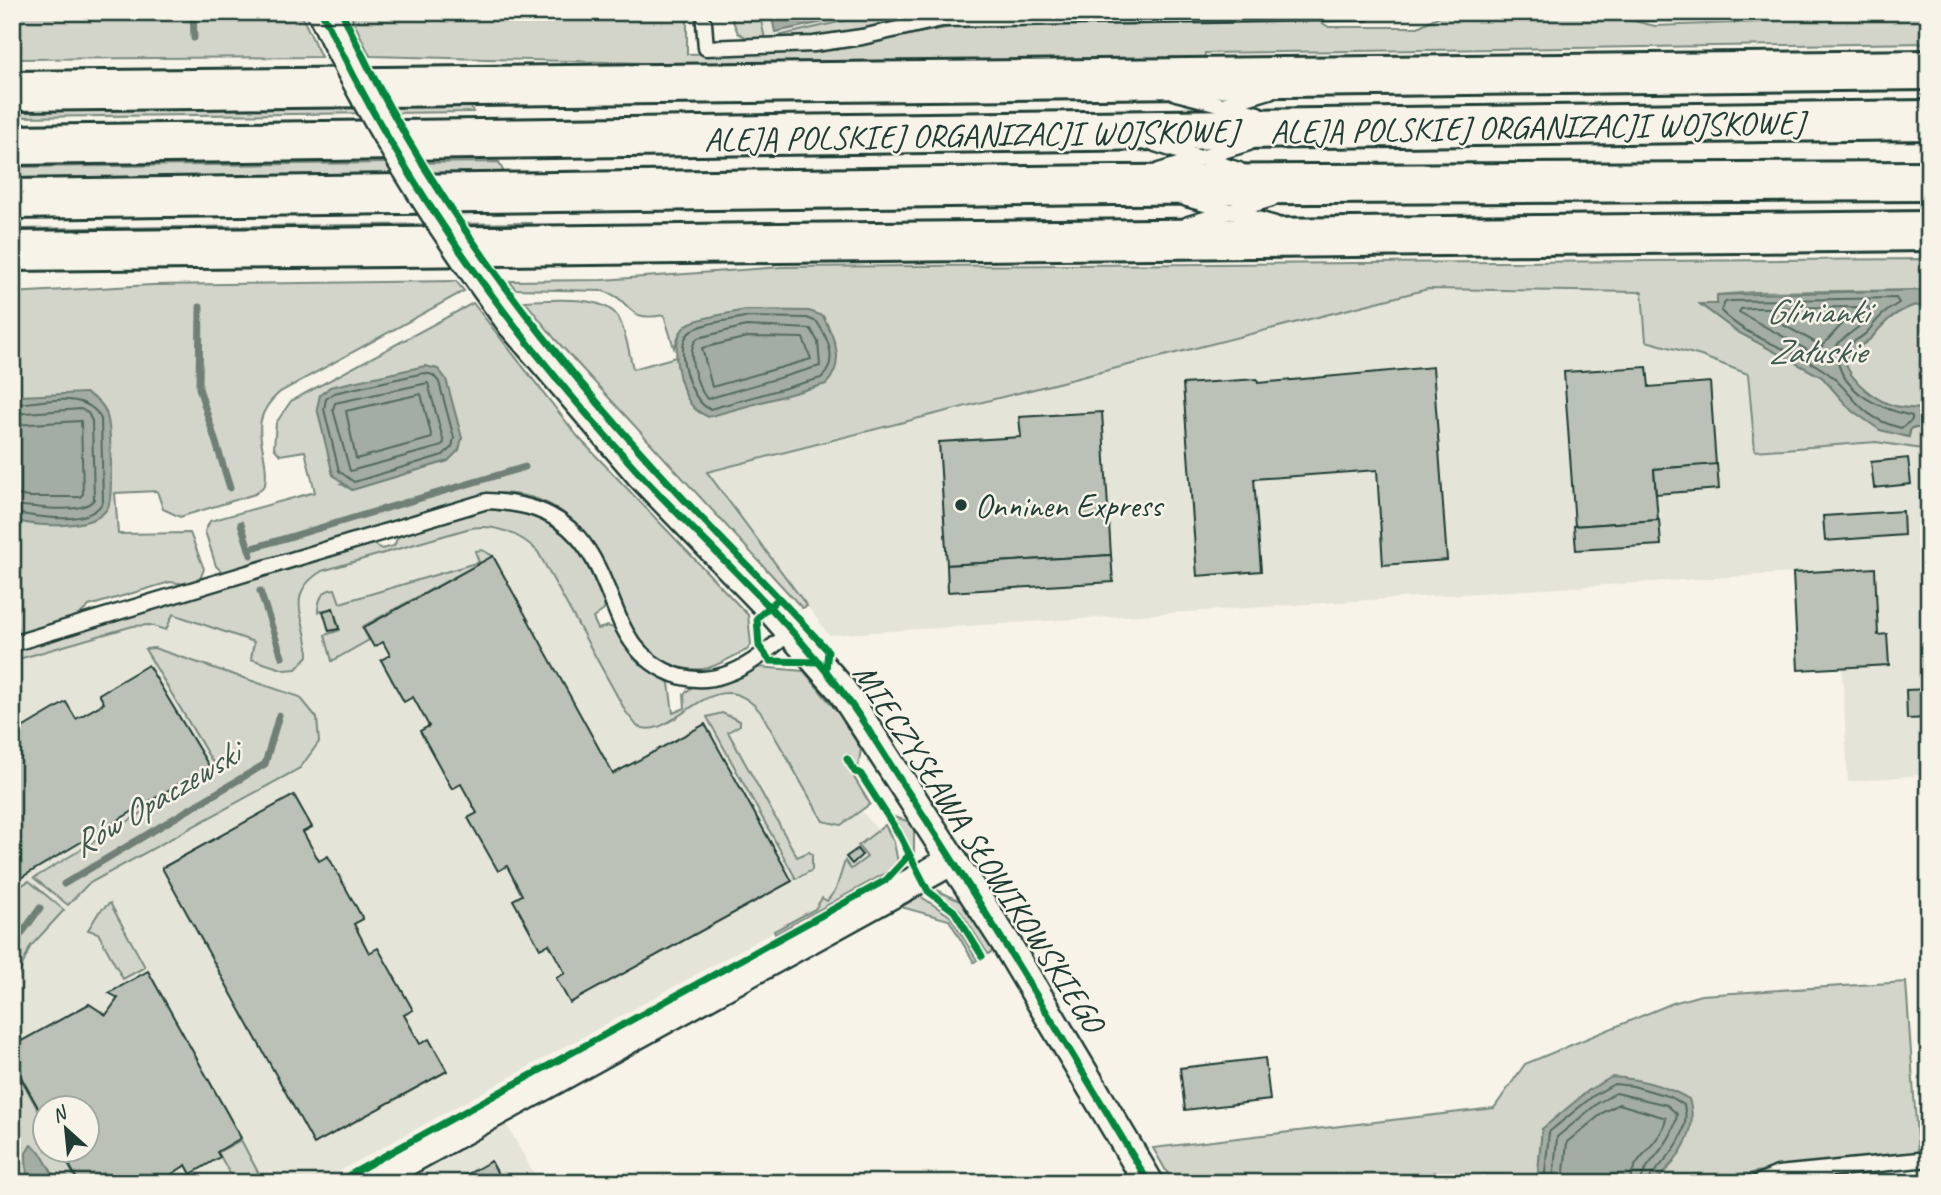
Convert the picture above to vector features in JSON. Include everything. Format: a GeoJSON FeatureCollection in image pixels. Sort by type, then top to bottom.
{"type":"FeatureCollection","features":[{"type":"Feature","properties":{"kind":"highway"},"geometry":{"type":"LineString","coordinates":[[12,91],[1929,69]]}},
{"type":"Feature","properties":{"kind":"highway"},"geometry":{"type":"LineString","coordinates":[[12,78],[92,89]]}},
{"type":"Feature","properties":{"kind":"highway","name":"ALEJA POLSKIEJ ORGANIZACJI WOJSKOWEJ"},"geometry":{"type":"LineString","coordinates":[[12,145],[1929,120]]}},
{"type":"Feature","properties":{"kind":"highway","name":"ALEJA POLSKIEJ ORGANIZACJI WOJSKOWEJ"},"geometry":{"type":"LineString","coordinates":[[12,199],[1124,185],[1929,181]]}},
{"type":"Feature","properties":{"kind":"highway"},"geometry":{"type":"LineString","coordinates":[[12,251],[1929,231]]}},
{"type":"Feature","properties":{"kind":"highway"},"geometry":{"type":"LineString","coordinates":[[12,277],[156,251]]}},
{"type":"Feature","properties":{"kind":"street","name":"MIECZYSŁAWA SŁOWIKOWSKIEGO"},"geometry":{"type":"LineString","coordinates":[[322,12],[372,110],[419,189],[513,324],[642,476],[791,632],[851,703],[953,860],[1149,1183]]}},
{"type":"Feature","properties":{"kind":"street"},"geometry":{"type":"LineString","coordinates":[[367,1183],[953,860]]}},
{"type":"Feature","properties":{"kind":"lane"},"geometry":{"type":"LineString","coordinates":[[704,23],[706,48],[814,44],[862,37],[942,19],[1366,12]]}},
{"type":"Feature","properties":{"kind":"lane"},"geometry":{"type":"LineString","coordinates":[[1637,12],[1736,12]]}},
{"type":"Feature","properties":{"kind":"lane"},"geometry":{"type":"LineString","coordinates":[[1124,132],[1315,78]]}},
{"type":"Feature","properties":{"kind":"lane"},"geometry":{"type":"LineString","coordinates":[[1127,80],[1303,129]]}},
{"type":"Feature","properties":{"kind":"lane"},"geometry":{"type":"LineString","coordinates":[[1124,185],[1200,158],[1303,129]]}},
{"type":"Feature","properties":{"kind":"lane"},"geometry":{"type":"LineString","coordinates":[[1124,132],[1200,158],[1303,184]]}},
{"type":"Feature","properties":{"kind":"lane"},"geometry":{"type":"LineString","coordinates":[[1136,240],[1230,211],[1303,184]]}},
{"type":"Feature","properties":{"kind":"lane"},"geometry":{"type":"LineString","coordinates":[[1124,185],[1325,238]]}},
{"type":"Feature","properties":{"kind":"lane"},"geometry":{"type":"LineString","coordinates":[[12,644],[486,501],[531,506],[545,511],[570,529],[596,567],[632,642],[658,668],[676,676],[706,679],[724,675],[753,661],[791,632]]}},
{"type":"Feature","properties":{"kind":"lane"},"geometry":{"type":"LineString","coordinates":[[1757,1183],[1778,1174],[1929,1159]]}},
{"type":"Feature","properties":{"kind":"shaded area"},"geometry":{"type":"Polygon","coordinates":[[[12,12],[300,12],[321,57],[12,59],[12,12]]]}},
{"type":"Feature","properties":{"kind":"shaded area"},"geometry":{"type":"Polygon","coordinates":[[[349,12],[687,12],[687,54],[816,51],[963,25],[1314,18],[1329,27],[1418,27],[1439,16],[1605,14],[1655,26],[1760,22],[1777,12],[1929,12],[1929,43],[1205,53],[1204,59],[683,64],[370,56],[349,12]]]}},
{"type":"Feature","properties":{"kind":"shaded area"},"geometry":{"type":"Polygon","coordinates":[[[729,12],[759,12],[765,39],[882,12],[979,12],[946,13],[801,40],[753,41],[738,33],[729,12]]]}},
{"type":"Feature","properties":{"kind":"shaded area"},"geometry":{"type":"Polygon","coordinates":[[[759,12],[882,12],[764,39],[759,12]]]}},
{"type":"Feature","properties":{"kind":"shaded area"},"geometry":{"type":"Polygon","coordinates":[[[470,104],[473,112],[12,117],[12,108],[470,104]]]}},
{"type":"Feature","properties":{"kind":"shaded area"},"geometry":{"type":"Polygon","coordinates":[[[499,162],[504,173],[12,178],[12,167],[499,162]]]}},
{"type":"Feature","properties":{"kind":"shaded area"},"geometry":{"type":"Polygon","coordinates":[[[531,223],[536,233],[12,239],[12,229],[531,223]]]}},
{"type":"Feature","properties":{"kind":"shaded area"},"geometry":{"type":"Polygon","coordinates":[[[1929,259],[1929,290],[1754,292],[1717,295],[1718,304],[1701,305],[1736,331],[1822,377],[1850,409],[1909,437],[1911,428],[1929,428],[1929,450],[1876,442],[1755,451],[1748,374],[1701,356],[1646,341],[1642,292],[1428,289],[707,472],[807,606],[802,608],[555,339],[525,301],[575,300],[601,305],[611,310],[618,317],[623,329],[633,369],[676,357],[687,398],[680,332],[674,348],[664,315],[642,316],[603,291],[515,289],[510,281],[602,280],[782,267],[1929,259]]]}},
{"type":"Feature","properties":{"kind":"shaded area"},"geometry":{"type":"Polygon","coordinates":[[[456,281],[464,291],[280,392],[262,415],[260,437],[265,459],[265,485],[255,494],[180,517],[163,509],[157,491],[115,493],[118,534],[190,533],[204,569],[200,579],[186,584],[170,582],[89,606],[78,616],[12,636],[12,293],[152,285],[456,281]]]}},
{"type":"Feature","properties":{"kind":"shaded area"},"geometry":{"type":"Polygon","coordinates":[[[1428,289],[1642,292],[1701,356],[1748,374],[1756,450],[1876,442],[1929,450],[1929,535],[1916,537],[1919,563],[1929,562],[1929,774],[1848,782],[1842,668],[1798,670],[1792,573],[829,635],[707,472],[1428,289]]]}},
{"type":"Feature","properties":{"kind":"shaded area"},"geometry":{"type":"Polygon","coordinates":[[[473,303],[579,438],[748,615],[751,645],[747,650],[708,668],[667,663],[643,643],[625,614],[591,546],[568,517],[534,498],[485,494],[223,573],[216,566],[205,531],[210,521],[315,492],[305,451],[280,455],[274,448],[276,423],[291,401],[473,303]],[[447,461],[341,484],[352,490],[447,461]]]}},
{"type":"Feature","properties":{"kind":"shaded area"},"geometry":{"type":"Polygon","coordinates":[[[1915,305],[1929,309],[1929,410],[1899,407],[1880,400],[1858,383],[1845,362],[1888,320],[1915,305]]]}},
{"type":"Feature","properties":{"kind":"shaded area"},"geometry":{"type":"Polygon","coordinates":[[[490,509],[534,516],[550,524],[576,548],[605,603],[604,610],[593,618],[598,629],[608,626],[616,629],[631,655],[669,683],[673,713],[685,708],[684,694],[692,687],[717,685],[758,667],[804,671],[839,714],[861,749],[858,768],[849,755],[843,759],[870,804],[841,825],[823,821],[762,714],[745,698],[728,693],[711,696],[665,724],[651,729],[637,726],[626,712],[538,552],[524,540],[496,528],[467,529],[322,571],[310,580],[300,600],[308,656],[296,669],[285,670],[251,659],[254,642],[173,614],[166,630],[150,625],[133,626],[12,661],[12,650],[370,542],[382,549],[394,546],[399,534],[490,509]]]}},
{"type":"Feature","properties":{"kind":"shaded area"},"geometry":{"type":"Polygon","coordinates":[[[483,522],[564,553],[642,727],[748,680],[827,768],[877,830],[873,877],[318,1183],[12,1183],[12,660],[483,522]]]}},
{"type":"Feature","properties":{"kind":"shaded area"},"geometry":{"type":"Polygon","coordinates":[[[482,550],[493,556],[362,627],[369,640],[332,661],[325,635],[340,630],[333,608],[318,612],[324,593],[335,589],[340,603],[479,562],[475,551],[482,550]]]}},
{"type":"Feature","properties":{"kind":"shaded area"},"geometry":{"type":"Polygon","coordinates":[[[154,648],[300,697],[317,718],[319,742],[300,768],[88,884],[68,905],[34,878],[216,768],[145,649],[154,648]]]}},
{"type":"Feature","properties":{"kind":"shaded area"},"geometry":{"type":"Polygon","coordinates":[[[722,713],[740,721],[740,725],[728,732],[797,857],[809,852],[812,854],[812,870],[796,879],[707,717],[722,713]]]}},
{"type":"Feature","properties":{"kind":"shaded area"},"geometry":{"type":"Polygon","coordinates":[[[894,817],[914,823],[914,854],[894,817]]]}},
{"type":"Feature","properties":{"kind":"shaded area"},"geometry":{"type":"Polygon","coordinates":[[[885,825],[894,842],[898,863],[888,872],[775,934],[774,931],[815,909],[822,898],[827,901],[836,889],[845,861],[851,869],[867,857],[858,846],[885,825]]]}},
{"type":"Feature","properties":{"kind":"shaded area"},"geometry":{"type":"Polygon","coordinates":[[[29,881],[64,910],[30,947],[12,990],[12,891],[29,881]]]}},
{"type":"Feature","properties":{"kind":"shaded area"},"geometry":{"type":"Polygon","coordinates":[[[939,891],[966,904],[994,950],[988,954],[959,909],[943,898],[939,891]]]}},
{"type":"Feature","properties":{"kind":"shaded area"},"geometry":{"type":"Polygon","coordinates":[[[920,896],[950,916],[977,960],[974,962],[949,920],[901,907],[920,896]]]}},
{"type":"Feature","properties":{"kind":"shaded area"},"geometry":{"type":"Polygon","coordinates":[[[110,903],[145,967],[123,979],[98,933],[88,930],[99,912],[110,903]]]}},
{"type":"Feature","properties":{"kind":"shaded area"},"geometry":{"type":"Polygon","coordinates":[[[1906,982],[1918,1152],[1755,1172],[1733,1183],[1654,1183],[1674,1162],[1542,1129],[1537,1183],[1439,1183],[1434,1172],[1416,1183],[1173,1183],[1153,1148],[1494,1108],[1525,1064],[1673,1003],[1701,995],[1906,982]]]}},
{"type":"Feature","properties":{"kind":"shaded area"},"geometry":{"type":"Polygon","coordinates":[[[12,1062],[32,1099],[32,1164],[68,1164],[78,1183],[12,1183],[12,1062]]]}},
{"type":"Feature","properties":{"kind":"shaded area"},"geometry":{"type":"Polygon","coordinates":[[[507,1125],[539,1183],[401,1183],[507,1125]]]}},
{"type":"Feature","properties":{"kind":"shaded area"},"geometry":{"type":"Polygon","coordinates":[[[241,1140],[261,1178],[254,1183],[235,1183],[218,1152],[241,1140]]]}},
{"type":"Feature","properties":{"kind":"water"},"geometry":{"type":"Polygon","coordinates":[[[771,12],[836,12],[838,19],[775,32],[771,12]]]}},
{"type":"Feature","properties":{"kind":"water","name":"Glinianki Załuskie"},"geometry":{"type":"Polygon","coordinates":[[[1929,290],[1929,309],[1915,305],[1897,313],[1845,362],[1858,383],[1880,400],[1899,407],[1929,410],[1929,428],[1911,428],[1908,437],[1880,430],[1850,409],[1822,377],[1736,331],[1700,304],[1717,304],[1717,295],[1929,290]]]}},
{"type":"Feature","properties":{"kind":"water"},"geometry":{"type":"Polygon","coordinates":[[[745,310],[809,311],[823,316],[834,342],[836,368],[826,384],[708,417],[694,408],[684,390],[677,364],[678,340],[682,330],[690,323],[745,310]]]}},
{"type":"Feature","properties":{"kind":"water"},"geometry":{"type":"Polygon","coordinates":[[[425,366],[438,369],[446,379],[462,438],[459,450],[448,461],[352,490],[333,475],[317,408],[320,395],[330,387],[425,366]]]}},
{"type":"Feature","properties":{"kind":"water"},"geometry":{"type":"Polygon","coordinates":[[[86,393],[96,399],[106,412],[111,477],[108,507],[91,520],[64,525],[34,524],[12,519],[12,400],[20,396],[86,393]]]}},
{"type":"Feature","properties":{"kind":"water"},"geometry":{"type":"Polygon","coordinates":[[[1612,1077],[1652,1084],[1689,1099],[1692,1112],[1689,1135],[1671,1165],[1654,1183],[1537,1183],[1542,1129],[1589,1090],[1612,1077]]]}},
{"type":"Feature","properties":{"kind":"water"},"geometry":{"type":"Polygon","coordinates":[[[31,1145],[32,1164],[47,1164],[58,1183],[27,1183],[26,1153],[31,1145]]]}},
{"type":"Feature","properties":{"kind":"building"},"geometry":{"type":"Polygon","coordinates":[[[1433,367],[1447,560],[1383,565],[1377,470],[1254,479],[1261,571],[1197,576],[1183,384],[1257,379],[1258,383],[1433,367]]]}},
{"type":"Feature","properties":{"kind":"building"},"geometry":{"type":"Polygon","coordinates":[[[1647,367],[1649,387],[1710,382],[1716,465],[1654,469],[1658,520],[1575,526],[1564,372],[1647,367]]]}},
{"type":"Feature","properties":{"kind":"building"},"geometry":{"type":"Polygon","coordinates":[[[1102,412],[1111,555],[947,565],[939,442],[1021,437],[1019,417],[1102,412]]]}},
{"type":"Feature","properties":{"kind":"building"},"geometry":{"type":"Polygon","coordinates":[[[1908,458],[1911,484],[1874,488],[1871,462],[1908,458]]]}},
{"type":"Feature","properties":{"kind":"building"},"geometry":{"type":"Polygon","coordinates":[[[1717,464],[1719,489],[1656,494],[1654,469],[1717,464]]]}},
{"type":"Feature","properties":{"kind":"building"},"geometry":{"type":"Polygon","coordinates":[[[1929,493],[1929,535],[1924,536],[1920,494],[1929,493]]]}},
{"type":"Feature","properties":{"kind":"building"},"geometry":{"type":"Polygon","coordinates":[[[1903,511],[1904,535],[1825,541],[1823,516],[1903,511]]]}},
{"type":"Feature","properties":{"kind":"building"},"geometry":{"type":"Polygon","coordinates":[[[1659,520],[1661,545],[1576,550],[1574,526],[1659,520]]]}},
{"type":"Feature","properties":{"kind":"building"},"geometry":{"type":"Polygon","coordinates":[[[1111,555],[1113,582],[948,592],[947,565],[1111,555]]]}},
{"type":"Feature","properties":{"kind":"building"},"geometry":{"type":"Polygon","coordinates":[[[493,556],[613,774],[705,724],[792,881],[570,1003],[556,978],[565,973],[549,944],[540,949],[513,900],[522,895],[507,866],[498,871],[468,818],[477,813],[461,784],[452,789],[420,731],[429,726],[413,697],[404,702],[381,660],[390,655],[383,642],[374,647],[363,628],[493,556]]]}},
{"type":"Feature","properties":{"kind":"building"},"geometry":{"type":"Polygon","coordinates":[[[1875,568],[1878,635],[1887,634],[1889,665],[1798,670],[1793,573],[1875,568]]]}},
{"type":"Feature","properties":{"kind":"building"},"geometry":{"type":"Polygon","coordinates":[[[333,608],[339,629],[329,631],[323,611],[333,608]]]}},
{"type":"Feature","properties":{"kind":"building"},"geometry":{"type":"Polygon","coordinates":[[[148,665],[209,766],[12,883],[12,734],[66,702],[76,719],[104,703],[99,694],[148,665]]]}},
{"type":"Feature","properties":{"kind":"building"},"geometry":{"type":"Polygon","coordinates":[[[1929,689],[1929,718],[1907,719],[1906,690],[1929,689]]]}},
{"type":"Feature","properties":{"kind":"building"},"geometry":{"type":"Polygon","coordinates":[[[294,795],[312,827],[303,832],[319,861],[328,856],[363,919],[354,924],[369,953],[378,948],[413,1010],[404,1015],[420,1044],[429,1039],[447,1071],[314,1144],[162,868],[294,795]]]}},
{"type":"Feature","properties":{"kind":"building"},"geometry":{"type":"Polygon","coordinates":[[[857,849],[862,855],[852,864],[846,857],[857,849]]]}},
{"type":"Feature","properties":{"kind":"building"},"geometry":{"type":"Polygon","coordinates":[[[148,971],[241,1138],[217,1152],[220,1157],[191,1174],[186,1165],[158,1183],[79,1183],[69,1164],[102,1164],[102,1094],[32,1094],[32,1097],[12,1061],[12,1046],[89,1004],[106,1015],[118,998],[109,993],[148,971]]]}},
{"type":"Feature","properties":{"kind":"building"},"geometry":{"type":"Polygon","coordinates":[[[1265,1058],[1270,1100],[1185,1110],[1180,1068],[1265,1058]]]}},
{"type":"Feature","properties":{"kind":"building"},"geometry":{"type":"Polygon","coordinates":[[[1929,1064],[1929,1092],[1925,1092],[1923,1065],[1929,1064]]]}},
{"type":"Feature","properties":{"kind":"building"},"geometry":{"type":"Polygon","coordinates":[[[491,1161],[503,1183],[452,1183],[491,1161]]]}},
{"type":"Feature","properties":{"kind":"waterway","name":"Rów Opaczewski"},"geometry":{"type":"LineString","coordinates":[[193,12],[194,38]]}},
{"type":"Feature","properties":{"kind":"waterway","name":"Rów Opaczewski"},"geometry":{"type":"LineString","coordinates":[[200,307],[199,388],[230,488]]}},
{"type":"Feature","properties":{"kind":"waterway"},"geometry":{"type":"LineString","coordinates":[[249,549],[525,467]]}},
{"type":"Feature","properties":{"kind":"waterway","name":"Rów Opaczewski"},"geometry":{"type":"LineString","coordinates":[[241,524],[251,555]]}},
{"type":"Feature","properties":{"kind":"waterway","name":"Rów Opaczewski"},"geometry":{"type":"LineString","coordinates":[[260,591],[282,657]]}},
{"type":"Feature","properties":{"kind":"waterway","name":"Rów Opaczewski"},"geometry":{"type":"LineString","coordinates":[[64,884],[265,764],[279,715]]}},
{"type":"Feature","properties":{"kind":"waterway","name":"Rów Opaczewski"},"geometry":{"type":"LineString","coordinates":[[12,947],[40,908]]}},
{"type":"Feature","properties":{"kind":"cycle path"},"geometry":{"type":"LineString","coordinates":[[322,12],[353,75],[424,197],[505,313],[594,422],[641,475],[807,648],[852,705],[1004,943],[1149,1183]]}},
{"type":"Feature","properties":{"kind":"cycle path"},"geometry":{"type":"LineString","coordinates":[[342,12],[410,143],[490,266],[535,326],[629,439],[828,651],[826,670]]}},
{"type":"Feature","properties":{"kind":"cycle path"},"geometry":{"type":"LineString","coordinates":[[777,600],[757,618],[759,646],[770,661],[819,662]]}},
{"type":"Feature","properties":{"kind":"cycle path"},"geometry":{"type":"LineString","coordinates":[[847,759],[855,772],[860,773],[899,834],[928,891],[954,911],[982,956]]}},
{"type":"Feature","properties":{"kind":"cycle path"},"geometry":{"type":"LineString","coordinates":[[335,1183],[886,880],[909,855]]}},
{"type":"Feature","properties":{"kind":"place","name":"Onninen Express"},"geometry":{"type":"Point","coordinates":[961,505]}}]}
